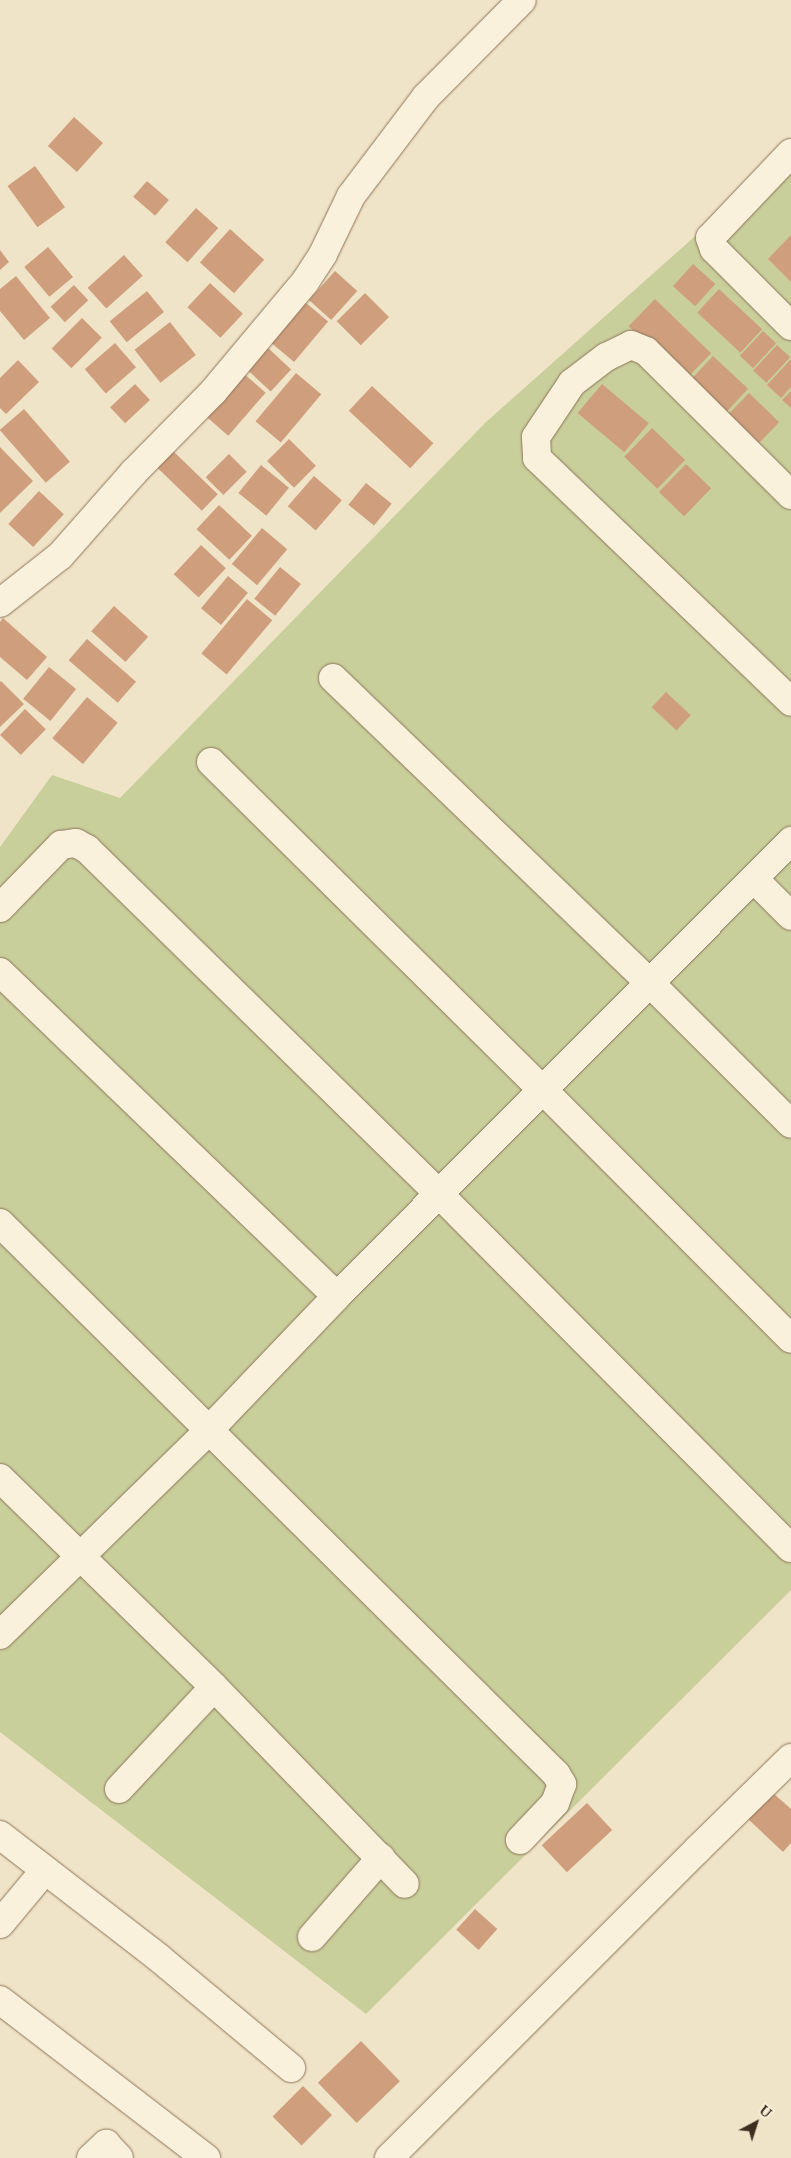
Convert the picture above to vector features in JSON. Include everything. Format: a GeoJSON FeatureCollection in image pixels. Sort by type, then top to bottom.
{"type":"FeatureCollection","features":[{"type":"Feature","properties":{"kind":"street"},"geometry":{"type":"LineString","coordinates":[[0,603],[60,556],[134,472],[213,392],[305,282],[323,254],[351,196],[426,97],[522,0]]}},
{"type":"Feature","properties":{"kind":"street"},"geometry":{"type":"LineString","coordinates":[[791,153],[710,238],[714,248],[791,326]]}},
{"type":"Feature","properties":{"kind":"street"},"geometry":{"type":"LineString","coordinates":[[791,494],[646,351],[631,345],[606,357],[572,383],[536,437],[537,458],[791,702]]}},
{"type":"Feature","properties":{"kind":"street"},"geometry":{"type":"LineString","coordinates":[[333,678],[650,983],[791,1124]]}},
{"type":"Feature","properties":{"kind":"street"},"geometry":{"type":"LineString","coordinates":[[211,762],[543,1090],[791,1339]]}},
{"type":"Feature","properties":{"kind":"street"},"geometry":{"type":"LineString","coordinates":[[0,1635],[209,1430],[337,1296],[791,841]]}},
{"type":"Feature","properties":{"kind":"street"},"geometry":{"type":"LineString","coordinates":[[0,908],[61,845],[76,843],[87,849],[439,1194],[791,1548]]}},
{"type":"Feature","properties":{"kind":"street"},"geometry":{"type":"LineString","coordinates":[[754,879],[791,916]]}},
{"type":"Feature","properties":{"kind":"street"},"geometry":{"type":"LineString","coordinates":[[0,972],[337,1296]]}},
{"type":"Feature","properties":{"kind":"street"},"geometry":{"type":"LineString","coordinates":[[0,1223],[556,1774],[562,1784],[555,1803],[520,1840]]}},
{"type":"Feature","properties":{"kind":"street"},"geometry":{"type":"LineString","coordinates":[[0,1478],[214,1687],[406,1884]]}},
{"type":"Feature","properties":{"kind":"street"},"geometry":{"type":"LineString","coordinates":[[119,1789],[214,1687]]}},
{"type":"Feature","properties":{"kind":"street"},"geometry":{"type":"LineString","coordinates":[[389,2158],[698,1848],[791,1758]]}},
{"type":"Feature","properties":{"kind":"street"},"geometry":{"type":"LineString","coordinates":[[0,1835],[159,1958],[291,2068]]}},
{"type":"Feature","properties":{"kind":"street"},"geometry":{"type":"LineString","coordinates":[[312,1937],[381,1858]]}},
{"type":"Feature","properties":{"kind":"street"},"geometry":{"type":"LineString","coordinates":[[0,1924],[45,1870]]}},
{"type":"Feature","properties":{"kind":"street"},"geometry":{"type":"LineString","coordinates":[[0,2000],[206,2158]]}},
{"type":"Feature","properties":{"kind":"street"},"geometry":{"type":"LineString","coordinates":[[91,2158],[106,2144],[119,2158]]}},
{"type":"Feature","properties":{"kind":"green space"},"geometry":{"type":"Polygon","coordinates":[[[791,151],[791,1590],[366,2014],[0,1732],[0,847],[52,775],[120,798],[486,422],[791,151]]]}},
{"type":"Feature","properties":{"kind":"building"},"geometry":{"type":"Polygon","coordinates":[[[74,117],[103,143],[77,172],[48,146],[74,117]]]}},
{"type":"Feature","properties":{"kind":"building"},"geometry":{"type":"Polygon","coordinates":[[[35,166],[65,207],[37,227],[7,186],[35,166]]]}},
{"type":"Feature","properties":{"kind":"building"},"geometry":{"type":"Polygon","coordinates":[[[147,181],[169,200],[155,216],[133,197],[147,181]]]}},
{"type":"Feature","properties":{"kind":"building"},"geometry":{"type":"Polygon","coordinates":[[[196,208],[218,228],[188,262],[165,242],[196,208]]]}},
{"type":"Feature","properties":{"kind":"building"},"geometry":{"type":"Polygon","coordinates":[[[230,229],[264,260],[234,293],[200,262],[230,229]]]}},
{"type":"Feature","properties":{"kind":"building"},"geometry":{"type":"Polygon","coordinates":[[[791,235],[791,282],[768,259],[791,235]]]}},
{"type":"Feature","properties":{"kind":"building"},"geometry":{"type":"Polygon","coordinates":[[[48,247],[73,277],[49,297],[24,267],[48,247]]]}},
{"type":"Feature","properties":{"kind":"building"},"geometry":{"type":"Polygon","coordinates":[[[0,250],[9,262],[0,270],[0,250]]]}},
{"type":"Feature","properties":{"kind":"building"},"geometry":{"type":"Polygon","coordinates":[[[124,255],[143,276],[106,309],[88,288],[124,255]]]}},
{"type":"Feature","properties":{"kind":"building"},"geometry":{"type":"Polygon","coordinates":[[[693,264],[715,284],[695,306],[673,286],[693,264]]]}},
{"type":"Feature","properties":{"kind":"building"},"geometry":{"type":"Polygon","coordinates":[[[335,271],[357,291],[331,320],[309,300],[335,271]]]}},
{"type":"Feature","properties":{"kind":"building"},"geometry":{"type":"Polygon","coordinates":[[[16,276],[50,318],[24,340],[0,311],[0,289],[16,276]]]}},
{"type":"Feature","properties":{"kind":"building"},"geometry":{"type":"Polygon","coordinates":[[[210,283],[243,314],[220,338],[187,307],[210,283]]]}},
{"type":"Feature","properties":{"kind":"building"},"geometry":{"type":"Polygon","coordinates":[[[74,285],[88,300],[65,322],[51,307],[74,285]]]}},
{"type":"Feature","properties":{"kind":"building"},"geometry":{"type":"Polygon","coordinates":[[[719,289],[762,329],[740,353],[697,312],[719,289]]]}},
{"type":"Feature","properties":{"kind":"building"},"geometry":{"type":"Polygon","coordinates":[[[147,291],[164,312],[127,342],[110,321],[147,291]]]}},
{"type":"Feature","properties":{"kind":"building"},"geometry":{"type":"Polygon","coordinates":[[[365,293],[389,317],[361,345],[337,321],[365,293]]]}},
{"type":"Feature","properties":{"kind":"building"},"geometry":{"type":"Polygon","coordinates":[[[299,297],[328,321],[294,362],[265,338],[299,297]]]}},
{"type":"Feature","properties":{"kind":"building"},"geometry":{"type":"Polygon","coordinates":[[[655,299],[711,353],[685,381],[629,326],[655,299]]]}},
{"type":"Feature","properties":{"kind":"building"},"geometry":{"type":"Polygon","coordinates":[[[82,318],[102,338],[71,368],[52,348],[82,318]]]}},
{"type":"Feature","properties":{"kind":"building"},"geometry":{"type":"Polygon","coordinates":[[[170,322],[196,355],[160,383],[135,350],[170,322]]]}},
{"type":"Feature","properties":{"kind":"building"},"geometry":{"type":"Polygon","coordinates":[[[763,331],[776,343],[753,368],[740,356],[763,331]]]}},
{"type":"Feature","properties":{"kind":"building"},"geometry":{"type":"Polygon","coordinates":[[[115,343],[136,367],[106,393],[85,369],[115,343]]]}},
{"type":"Feature","properties":{"kind":"building"},"geometry":{"type":"Polygon","coordinates":[[[777,345],[790,357],[766,383],[753,371],[777,345]]]}},
{"type":"Feature","properties":{"kind":"building"},"geometry":{"type":"Polygon","coordinates":[[[267,347],[291,370],[271,391],[247,369],[267,347]]]}},
{"type":"Feature","properties":{"kind":"building"},"geometry":{"type":"Polygon","coordinates":[[[713,356],[748,389],[722,417],[687,384],[713,356]]]}},
{"type":"Feature","properties":{"kind":"building"},"geometry":{"type":"Polygon","coordinates":[[[791,359],[791,387],[781,398],[767,385],[791,359]]]}},
{"type":"Feature","properties":{"kind":"building"},"geometry":{"type":"Polygon","coordinates":[[[18,360],[39,382],[6,414],[0,408],[0,378],[18,360]]]}},
{"type":"Feature","properties":{"kind":"building"},"geometry":{"type":"Polygon","coordinates":[[[243,373],[266,393],[228,436],[206,416],[243,373]]]}},
{"type":"Feature","properties":{"kind":"building"},"geometry":{"type":"Polygon","coordinates":[[[296,373],[321,394],[281,442],[256,421],[296,373]]]}},
{"type":"Feature","properties":{"kind":"building"},"geometry":{"type":"Polygon","coordinates":[[[135,384],[150,400],[125,423],[110,407],[135,384]]]}},
{"type":"Feature","properties":{"kind":"building"},"geometry":{"type":"Polygon","coordinates":[[[602,384],[649,423],[624,452],[578,413],[602,384]]]}},
{"type":"Feature","properties":{"kind":"building"},"geometry":{"type":"Polygon","coordinates":[[[372,386],[433,443],[410,468],[349,411],[372,386]]]}},
{"type":"Feature","properties":{"kind":"building"},"geometry":{"type":"Polygon","coordinates":[[[791,391],[791,408],[782,400],[791,391]]]}},
{"type":"Feature","properties":{"kind":"building"},"geometry":{"type":"Polygon","coordinates":[[[749,393],[779,422],[754,449],[723,420],[749,393]]]}},
{"type":"Feature","properties":{"kind":"building"},"geometry":{"type":"Polygon","coordinates":[[[24,409],[70,462],[46,483],[0,430],[24,409]]]}},
{"type":"Feature","properties":{"kind":"building"},"geometry":{"type":"Polygon","coordinates":[[[652,428],[685,460],[657,489],[624,457],[652,428]]]}},
{"type":"Feature","properties":{"kind":"building"},"geometry":{"type":"Polygon","coordinates":[[[289,439],[316,466],[294,488],[267,461],[289,439]]]}},
{"type":"Feature","properties":{"kind":"building"},"geometry":{"type":"Polygon","coordinates":[[[0,447],[33,481],[0,513],[0,447]]]}},
{"type":"Feature","properties":{"kind":"building"},"geometry":{"type":"Polygon","coordinates":[[[171,449],[218,494],[202,511],[155,466],[171,449]]]}},
{"type":"Feature","properties":{"kind":"building"},"geometry":{"type":"Polygon","coordinates":[[[229,454],[247,472],[223,495],[206,477],[229,454]]]}},
{"type":"Feature","properties":{"kind":"building"},"geometry":{"type":"Polygon","coordinates":[[[686,464],[711,488],[684,516],[659,492],[686,464]]]}},
{"type":"Feature","properties":{"kind":"building"},"geometry":{"type":"Polygon","coordinates":[[[261,465],[289,488],[266,516],[238,493],[261,465]]]}},
{"type":"Feature","properties":{"kind":"building"},"geometry":{"type":"Polygon","coordinates":[[[314,476],[342,500],[316,530],[288,506],[314,476]]]}},
{"type":"Feature","properties":{"kind":"building"},"geometry":{"type":"Polygon","coordinates":[[[366,483],[392,504],[374,526],[348,505],[366,483]]]}},
{"type":"Feature","properties":{"kind":"building"},"geometry":{"type":"Polygon","coordinates":[[[39,491],[64,514],[33,547],[8,524],[39,491]]]}},
{"type":"Feature","properties":{"kind":"building"},"geometry":{"type":"Polygon","coordinates":[[[219,505],[252,536],[229,560],[196,529],[219,505]]]}},
{"type":"Feature","properties":{"kind":"building"},"geometry":{"type":"Polygon","coordinates":[[[262,528],[287,549],[257,585],[232,564],[262,528]]]}},
{"type":"Feature","properties":{"kind":"building"},"geometry":{"type":"Polygon","coordinates":[[[201,545],[226,568],[199,597],[174,574],[201,545]]]}},
{"type":"Feature","properties":{"kind":"building"},"geometry":{"type":"Polygon","coordinates":[[[280,567],[301,584],[275,616],[254,599],[280,567]]]}},
{"type":"Feature","properties":{"kind":"building"},"geometry":{"type":"Polygon","coordinates":[[[228,576],[248,593],[221,625],[201,608],[228,576]]]}},
{"type":"Feature","properties":{"kind":"building"},"geometry":{"type":"Polygon","coordinates":[[[247,599],[272,620],[227,675],[201,653],[247,599]]]}},
{"type":"Feature","properties":{"kind":"building"},"geometry":{"type":"Polygon","coordinates":[[[114,606],[148,637],[125,662],[91,631],[114,606]]]}},
{"type":"Feature","properties":{"kind":"building"},"geometry":{"type":"Polygon","coordinates":[[[3,618],[47,657],[27,680],[0,657],[0,622],[3,618]]]}},
{"type":"Feature","properties":{"kind":"building"},"geometry":{"type":"Polygon","coordinates":[[[87,639],[136,682],[118,703],[69,660],[87,639]]]}},
{"type":"Feature","properties":{"kind":"building"},"geometry":{"type":"Polygon","coordinates":[[[49,667],[76,689],[50,721],[23,699],[49,667]]]}},
{"type":"Feature","properties":{"kind":"building"},"geometry":{"type":"Polygon","coordinates":[[[0,682],[24,704],[0,727],[0,682]]]}},
{"type":"Feature","properties":{"kind":"building"},"geometry":{"type":"Polygon","coordinates":[[[666,692],[691,715],[677,731],[652,707],[666,692]]]}},
{"type":"Feature","properties":{"kind":"building"},"geometry":{"type":"Polygon","coordinates":[[[87,697],[118,723],[83,764],[52,738],[87,697]]]}},
{"type":"Feature","properties":{"kind":"building"},"geometry":{"type":"Polygon","coordinates":[[[25,709],[46,729],[21,755],[0,735],[25,709]]]}},
{"type":"Feature","properties":{"kind":"building"},"geometry":{"type":"Polygon","coordinates":[[[773,1793],[791,1809],[791,1843],[783,1852],[748,1819],[773,1793]]]}},
{"type":"Feature","properties":{"kind":"building"},"geometry":{"type":"Polygon","coordinates":[[[587,1803],[612,1830],[567,1872],[542,1845],[587,1803]]]}},
{"type":"Feature","properties":{"kind":"building"},"geometry":{"type":"Polygon","coordinates":[[[475,1909],[497,1929],[479,1950],[456,1930],[475,1909]]]}},
{"type":"Feature","properties":{"kind":"building"},"geometry":{"type":"Polygon","coordinates":[[[361,2041],[400,2081],[357,2123],[318,2083],[361,2041]]]}},
{"type":"Feature","properties":{"kind":"building"},"geometry":{"type":"Polygon","coordinates":[[[303,2086],[332,2115],[302,2145],[273,2116],[303,2086]]]}}]}
